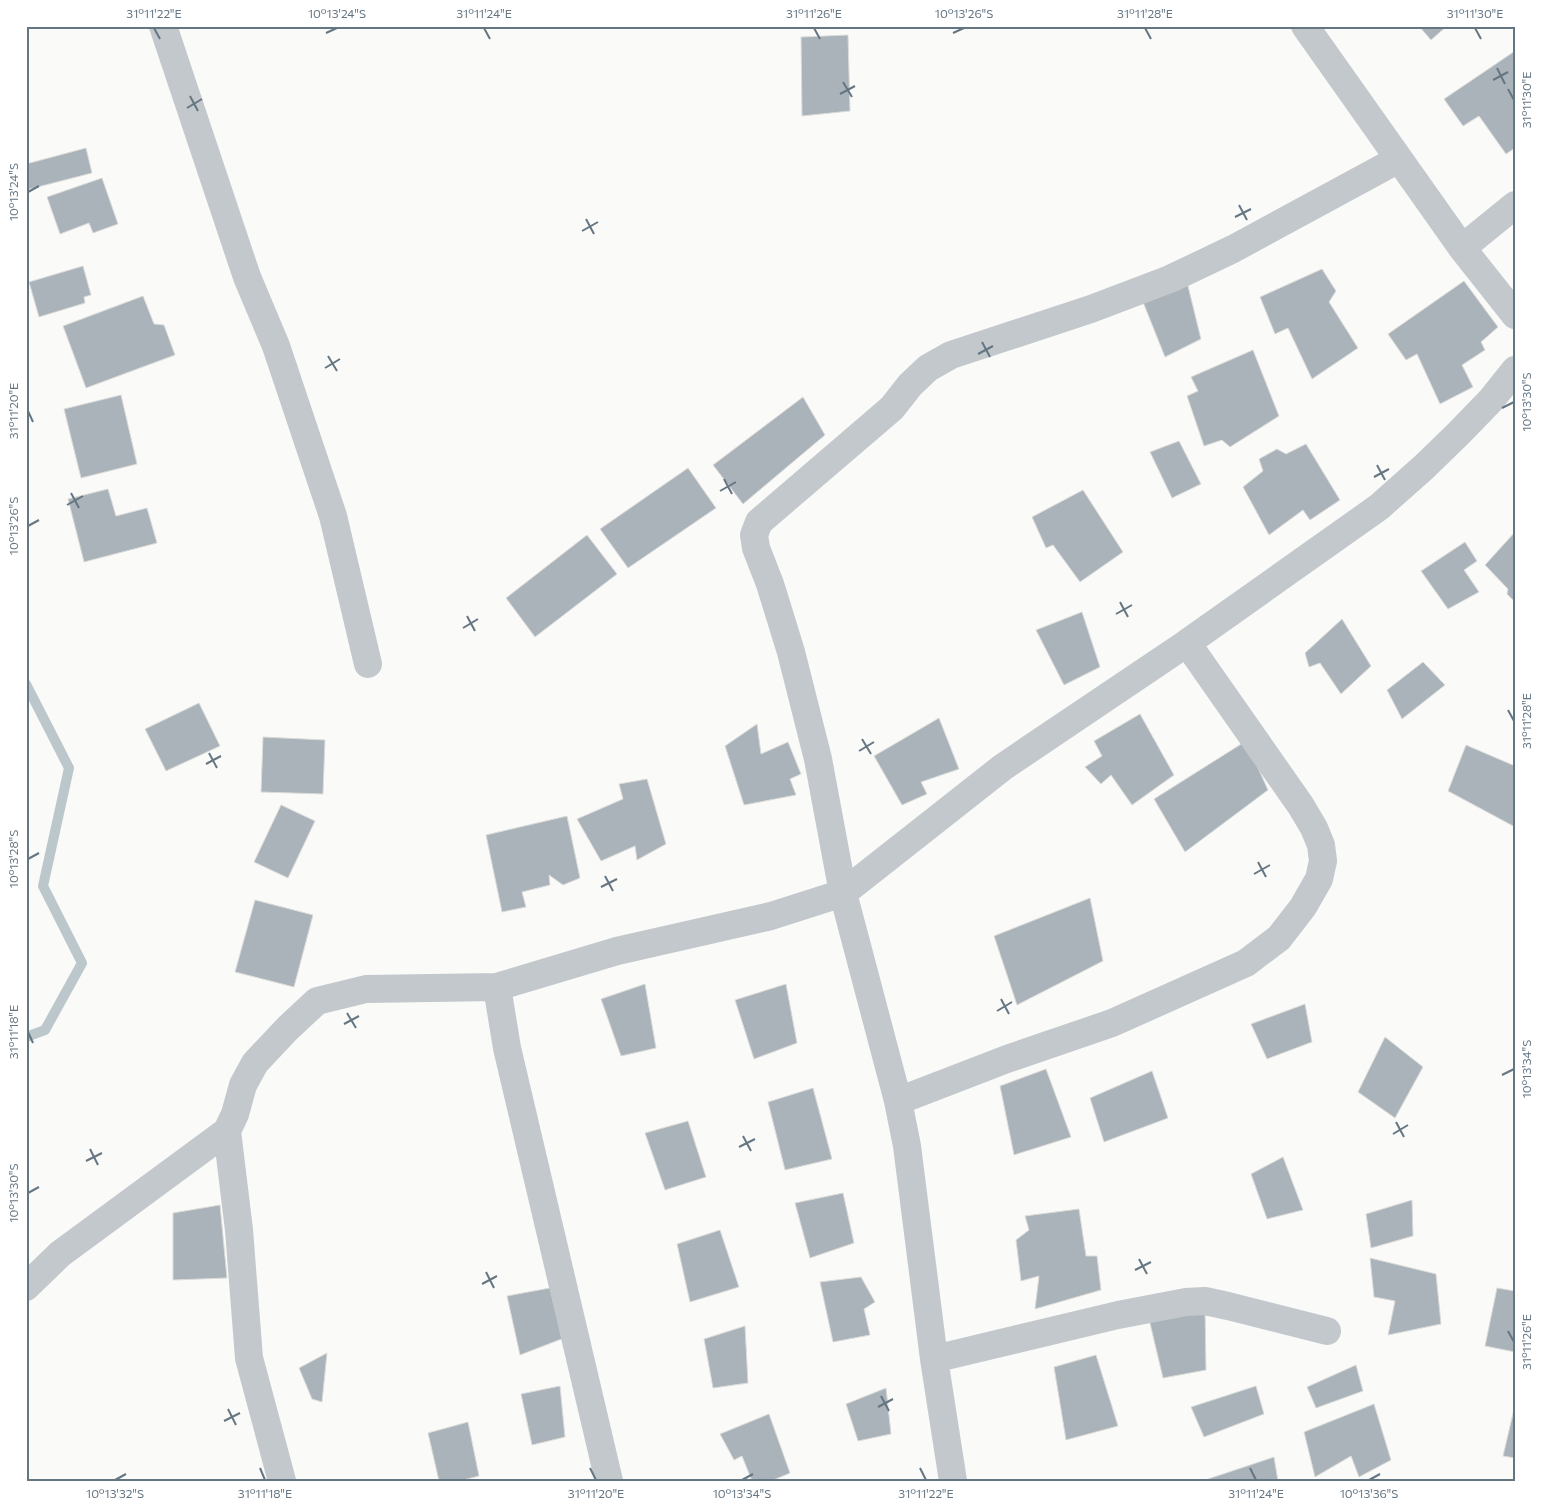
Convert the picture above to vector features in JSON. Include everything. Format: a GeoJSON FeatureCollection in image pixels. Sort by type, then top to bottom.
{"type":"FeatureCollection","features":[{"type":"Feature","properties":{"kind":"street"},"geometry":{"type":"LineString","coordinates":[[163,26],[247,278],[276,346],[332,516],[368,664]]}},
{"type":"Feature","properties":{"kind":"street"},"geometry":{"type":"LineString","coordinates":[[1305,26],[1462,248],[1515,315]]}},
{"type":"Feature","properties":{"kind":"street"},"geometry":{"type":"LineString","coordinates":[[953,1481],[934,1359],[907,1146],[898,1101],[843,893],[813,741],[791,652],[770,584],[756,548],[754,535],[760,522],[892,408],[910,385],[928,368],[951,355],[1091,309],[1170,279],[1234,249],[1399,159]]}},
{"type":"Feature","properties":{"kind":"street"},"geometry":{"type":"LineString","coordinates":[[1462,248],[1515,205]]}},
{"type":"Feature","properties":{"kind":"street"},"geometry":{"type":"LineString","coordinates":[[282,1481],[249,1358],[239,1230],[228,1131],[243,1084],[255,1062],[317,1001],[366,989],[497,987],[617,951],[771,916],[843,893],[1003,768],[1187,643],[1379,507],[1458,434],[1515,370]]}},
{"type":"Feature","properties":{"kind":"street"},"geometry":{"type":"LineString","coordinates":[[898,1101],[1007,1059],[1112,1023],[1246,963],[1278,938],[1303,907],[1319,879],[1323,861],[1322,845],[1301,806],[1187,643]]}},
{"type":"Feature","properties":{"kind":"street"},"geometry":{"type":"LineString","coordinates":[[497,987],[507,1048],[609,1481]]}},
{"type":"Feature","properties":{"kind":"street"},"geometry":{"type":"LineString","coordinates":[[26,1287],[60,1254],[228,1131]]}},
{"type":"Feature","properties":{"kind":"street"},"geometry":{"type":"LineString","coordinates":[[934,1359],[1118,1315],[1186,1302],[1205,1301],[1328,1331]]}},
{"type":"Feature","properties":{"kind":"building"},"geometry":{"type":"Polygon","coordinates":[[[1419,26],[1447,26],[1431,40],[1419,26]]]}},
{"type":"Feature","properties":{"kind":"building"},"geometry":{"type":"Polygon","coordinates":[[[848,35],[850,111],[802,116],[801,37],[848,35]]]}},
{"type":"Feature","properties":{"kind":"building"},"geometry":{"type":"Polygon","coordinates":[[[1515,51],[1515,148],[1506,154],[1479,116],[1463,126],[1444,99],[1515,51]]]}},
{"type":"Feature","properties":{"kind":"building"},"geometry":{"type":"Polygon","coordinates":[[[86,148],[92,173],[26,190],[26,164],[86,148]]]}},
{"type":"Feature","properties":{"kind":"building"},"geometry":{"type":"Polygon","coordinates":[[[102,178],[118,224],[93,233],[89,223],[60,234],[47,197],[102,178]]]}},
{"type":"Feature","properties":{"kind":"building"},"geometry":{"type":"Polygon","coordinates":[[[83,266],[91,295],[84,297],[85,303],[39,317],[29,282],[83,266]]]}},
{"type":"Feature","properties":{"kind":"building"},"geometry":{"type":"Polygon","coordinates":[[[1322,269],[1336,291],[1329,302],[1358,348],[1312,379],[1288,328],[1275,334],[1260,297],[1322,269]]]}},
{"type":"Feature","properties":{"kind":"building"},"geometry":{"type":"Polygon","coordinates":[[[1464,281],[1498,327],[1481,342],[1485,350],[1462,365],[1473,387],[1440,404],[1417,354],[1406,360],[1388,334],[1464,281]]]}},
{"type":"Feature","properties":{"kind":"building"},"geometry":{"type":"Polygon","coordinates":[[[1187,282],[1201,339],[1165,357],[1141,297],[1187,282]]]}},
{"type":"Feature","properties":{"kind":"building"},"geometry":{"type":"Polygon","coordinates":[[[143,296],[154,324],[164,325],[175,355],[86,388],[63,326],[143,296]]]}},
{"type":"Feature","properties":{"kind":"building"},"geometry":{"type":"Polygon","coordinates":[[[1253,350],[1279,416],[1230,447],[1222,440],[1204,446],[1187,396],[1198,391],[1191,377],[1253,350]]]}},
{"type":"Feature","properties":{"kind":"building"},"geometry":{"type":"Polygon","coordinates":[[[121,395],[137,464],[81,478],[64,409],[121,395]]]}},
{"type":"Feature","properties":{"kind":"building"},"geometry":{"type":"Polygon","coordinates":[[[803,397],[825,435],[743,504],[713,465],[803,397]]]}},
{"type":"Feature","properties":{"kind":"building"},"geometry":{"type":"Polygon","coordinates":[[[1179,441],[1201,484],[1172,498],[1150,452],[1179,441]]]}},
{"type":"Feature","properties":{"kind":"building"},"geometry":{"type":"Polygon","coordinates":[[[1306,444],[1340,500],[1310,520],[1303,510],[1269,535],[1243,487],[1263,471],[1259,459],[1277,449],[1286,454],[1306,444]]]}},
{"type":"Feature","properties":{"kind":"building"},"geometry":{"type":"Polygon","coordinates":[[[688,468],[716,508],[628,568],[600,529],[688,468]]]}},
{"type":"Feature","properties":{"kind":"building"},"geometry":{"type":"Polygon","coordinates":[[[108,489],[116,516],[147,508],[157,543],[84,562],[68,499],[108,489]]]}},
{"type":"Feature","properties":{"kind":"building"},"geometry":{"type":"Polygon","coordinates":[[[1083,490],[1123,552],[1080,582],[1053,545],[1046,548],[1032,517],[1083,490]]]}},
{"type":"Feature","properties":{"kind":"building"},"geometry":{"type":"Polygon","coordinates":[[[1515,532],[1515,602],[1507,594],[1508,589],[1485,565],[1515,532]]]}},
{"type":"Feature","properties":{"kind":"building"},"geometry":{"type":"Polygon","coordinates":[[[587,535],[617,574],[535,637],[506,598],[587,535]]]}},
{"type":"Feature","properties":{"kind":"building"},"geometry":{"type":"Polygon","coordinates":[[[1465,542],[1477,561],[1464,570],[1479,592],[1448,609],[1421,571],[1465,542]]]}},
{"type":"Feature","properties":{"kind":"building"},"geometry":{"type":"Polygon","coordinates":[[[1082,612],[1100,667],[1064,685],[1036,630],[1082,612]]]}},
{"type":"Feature","properties":{"kind":"building"},"geometry":{"type":"Polygon","coordinates":[[[1342,619],[1371,666],[1341,694],[1320,663],[1309,667],[1305,653],[1342,619]]]}},
{"type":"Feature","properties":{"kind":"building"},"geometry":{"type":"Polygon","coordinates":[[[1423,662],[1445,685],[1402,719],[1387,690],[1423,662]]]}},
{"type":"Feature","properties":{"kind":"building"},"geometry":{"type":"Polygon","coordinates":[[[199,703],[220,746],[166,771],[145,729],[199,703]]]}},
{"type":"Feature","properties":{"kind":"building"},"geometry":{"type":"Polygon","coordinates":[[[1140,714],[1174,775],[1132,805],[1111,775],[1101,784],[1085,767],[1102,756],[1094,741],[1140,714]]]}},
{"type":"Feature","properties":{"kind":"building"},"geometry":{"type":"Polygon","coordinates":[[[939,718],[959,769],[921,782],[927,794],[902,805],[874,756],[939,718]]]}},
{"type":"Feature","properties":{"kind":"building"},"geometry":{"type":"Polygon","coordinates":[[[757,724],[761,754],[788,742],[801,774],[790,779],[796,795],[744,805],[725,746],[757,724]]]}},
{"type":"Feature","properties":{"kind":"building"},"geometry":{"type":"Polygon","coordinates":[[[263,737],[325,740],[323,794],[261,792],[263,737]]]}},
{"type":"Feature","properties":{"kind":"building"},"geometry":{"type":"Polygon","coordinates":[[[1246,741],[1268,790],[1185,852],[1154,799],[1246,741]]]}},
{"type":"Feature","properties":{"kind":"building"},"geometry":{"type":"Polygon","coordinates":[[[1466,745],[1515,766],[1515,827],[1448,791],[1466,745]]]}},
{"type":"Feature","properties":{"kind":"building"},"geometry":{"type":"Polygon","coordinates":[[[647,779],[666,844],[637,860],[635,846],[601,861],[577,819],[623,799],[619,784],[647,779]]]}},
{"type":"Feature","properties":{"kind":"building"},"geometry":{"type":"Polygon","coordinates":[[[281,805],[315,821],[288,878],[254,862],[281,805]]]}},
{"type":"Feature","properties":{"kind":"building"},"geometry":{"type":"Polygon","coordinates":[[[567,816],[580,878],[563,885],[549,875],[550,885],[522,892],[526,907],[502,912],[486,835],[567,816]]]}},
{"type":"Feature","properties":{"kind":"building"},"geometry":{"type":"Polygon","coordinates":[[[1090,898],[1103,961],[1017,1005],[994,936],[1090,898]]]}},
{"type":"Feature","properties":{"kind":"building"},"geometry":{"type":"Polygon","coordinates":[[[255,900],[313,915],[294,987],[235,972],[255,900]]]}},
{"type":"Feature","properties":{"kind":"building"},"geometry":{"type":"Polygon","coordinates":[[[645,984],[656,1048],[621,1056],[601,999],[645,984]]]}},
{"type":"Feature","properties":{"kind":"building"},"geometry":{"type":"Polygon","coordinates":[[[786,984],[797,1043],[754,1059],[735,1000],[786,984]]]}},
{"type":"Feature","properties":{"kind":"building"},"geometry":{"type":"Polygon","coordinates":[[[1305,1004],[1312,1042],[1267,1059],[1251,1024],[1305,1004]]]}},
{"type":"Feature","properties":{"kind":"building"},"geometry":{"type":"Polygon","coordinates":[[[1385,1037],[1423,1067],[1395,1118],[1358,1092],[1385,1037]]]}},
{"type":"Feature","properties":{"kind":"building"},"geometry":{"type":"Polygon","coordinates":[[[1046,1069],[1071,1137],[1014,1155],[1000,1086],[1046,1069]]]}},
{"type":"Feature","properties":{"kind":"building"},"geometry":{"type":"Polygon","coordinates":[[[1152,1071],[1168,1118],[1104,1142],[1090,1098],[1152,1071]]]}},
{"type":"Feature","properties":{"kind":"building"},"geometry":{"type":"Polygon","coordinates":[[[813,1088],[832,1159],[785,1170],[768,1102],[813,1088]]]}},
{"type":"Feature","properties":{"kind":"building"},"geometry":{"type":"Polygon","coordinates":[[[688,1121],[706,1177],[665,1190],[645,1133],[688,1121]]]}},
{"type":"Feature","properties":{"kind":"building"},"geometry":{"type":"Polygon","coordinates":[[[1283,1157],[1303,1210],[1267,1219],[1251,1174],[1283,1157]]]}},
{"type":"Feature","properties":{"kind":"building"},"geometry":{"type":"Polygon","coordinates":[[[843,1193],[854,1243],[810,1258],[795,1203],[843,1193]]]}},
{"type":"Feature","properties":{"kind":"building"},"geometry":{"type":"Polygon","coordinates":[[[1412,1200],[1413,1236],[1371,1248],[1366,1214],[1412,1200]]]}},
{"type":"Feature","properties":{"kind":"building"},"geometry":{"type":"Polygon","coordinates":[[[220,1205],[227,1278],[173,1280],[173,1213],[220,1205]]]}},
{"type":"Feature","properties":{"kind":"building"},"geometry":{"type":"Polygon","coordinates":[[[1079,1209],[1086,1256],[1097,1256],[1101,1290],[1035,1309],[1039,1276],[1021,1281],[1016,1240],[1029,1230],[1025,1216],[1079,1209]]]}},
{"type":"Feature","properties":{"kind":"building"},"geometry":{"type":"Polygon","coordinates":[[[720,1230],[739,1287],[690,1302],[677,1244],[720,1230]]]}},
{"type":"Feature","properties":{"kind":"building"},"geometry":{"type":"Polygon","coordinates":[[[1370,1258],[1436,1274],[1441,1324],[1388,1335],[1395,1301],[1374,1297],[1370,1258]]]}},
{"type":"Feature","properties":{"kind":"building"},"geometry":{"type":"Polygon","coordinates":[[[861,1277],[875,1302],[864,1309],[870,1335],[833,1342],[820,1282],[861,1277]]]}},
{"type":"Feature","properties":{"kind":"building"},"geometry":{"type":"Polygon","coordinates":[[[555,1287],[564,1338],[520,1355],[507,1296],[555,1287]]]}},
{"type":"Feature","properties":{"kind":"building"},"geometry":{"type":"Polygon","coordinates":[[[1497,1288],[1515,1291],[1515,1352],[1485,1346],[1497,1288]]]}},
{"type":"Feature","properties":{"kind":"building"},"geometry":{"type":"Polygon","coordinates":[[[1205,1308],[1206,1370],[1163,1378],[1149,1319],[1205,1308]]]}},
{"type":"Feature","properties":{"kind":"building"},"geometry":{"type":"Polygon","coordinates":[[[745,1326],[748,1383],[713,1388],[704,1339],[745,1326]]]}},
{"type":"Feature","properties":{"kind":"building"},"geometry":{"type":"Polygon","coordinates":[[[327,1353],[322,1402],[312,1399],[299,1368],[327,1353]]]}},
{"type":"Feature","properties":{"kind":"building"},"geometry":{"type":"Polygon","coordinates":[[[1096,1355],[1118,1426],[1066,1440],[1054,1367],[1096,1355]]]}},
{"type":"Feature","properties":{"kind":"building"},"geometry":{"type":"Polygon","coordinates":[[[1356,1365],[1363,1391],[1316,1408],[1307,1387],[1356,1365]]]}},
{"type":"Feature","properties":{"kind":"building"},"geometry":{"type":"Polygon","coordinates":[[[560,1386],[565,1437],[532,1445],[521,1394],[560,1386]]]}},
{"type":"Feature","properties":{"kind":"building"},"geometry":{"type":"Polygon","coordinates":[[[1256,1386],[1264,1414],[1204,1437],[1191,1407],[1256,1386]]]}},
{"type":"Feature","properties":{"kind":"building"},"geometry":{"type":"Polygon","coordinates":[[[886,1388],[891,1434],[858,1441],[846,1404],[886,1388]]]}},
{"type":"Feature","properties":{"kind":"building"},"geometry":{"type":"Polygon","coordinates":[[[1374,1404],[1391,1460],[1359,1477],[1351,1456],[1315,1477],[1304,1432],[1374,1404]]]}},
{"type":"Feature","properties":{"kind":"building"},"geometry":{"type":"Polygon","coordinates":[[[1515,1405],[1515,1458],[1503,1456],[1515,1405]]]}},
{"type":"Feature","properties":{"kind":"building"},"geometry":{"type":"Polygon","coordinates":[[[769,1414],[790,1473],[771,1481],[752,1481],[742,1456],[734,1460],[720,1434],[769,1414]]]}},
{"type":"Feature","properties":{"kind":"building"},"geometry":{"type":"Polygon","coordinates":[[[468,1422],[479,1476],[459,1481],[439,1481],[428,1433],[468,1422]]]}},
{"type":"Feature","properties":{"kind":"building"},"geometry":{"type":"Polygon","coordinates":[[[1274,1457],[1278,1481],[1202,1481],[1274,1457]]]}},
{"type":"Feature","properties":{"kind":"waterway"},"geometry":{"type":"LineString","coordinates":[[26,684],[69,768],[43,886],[82,963],[45,1030],[26,1037]]}}]}
